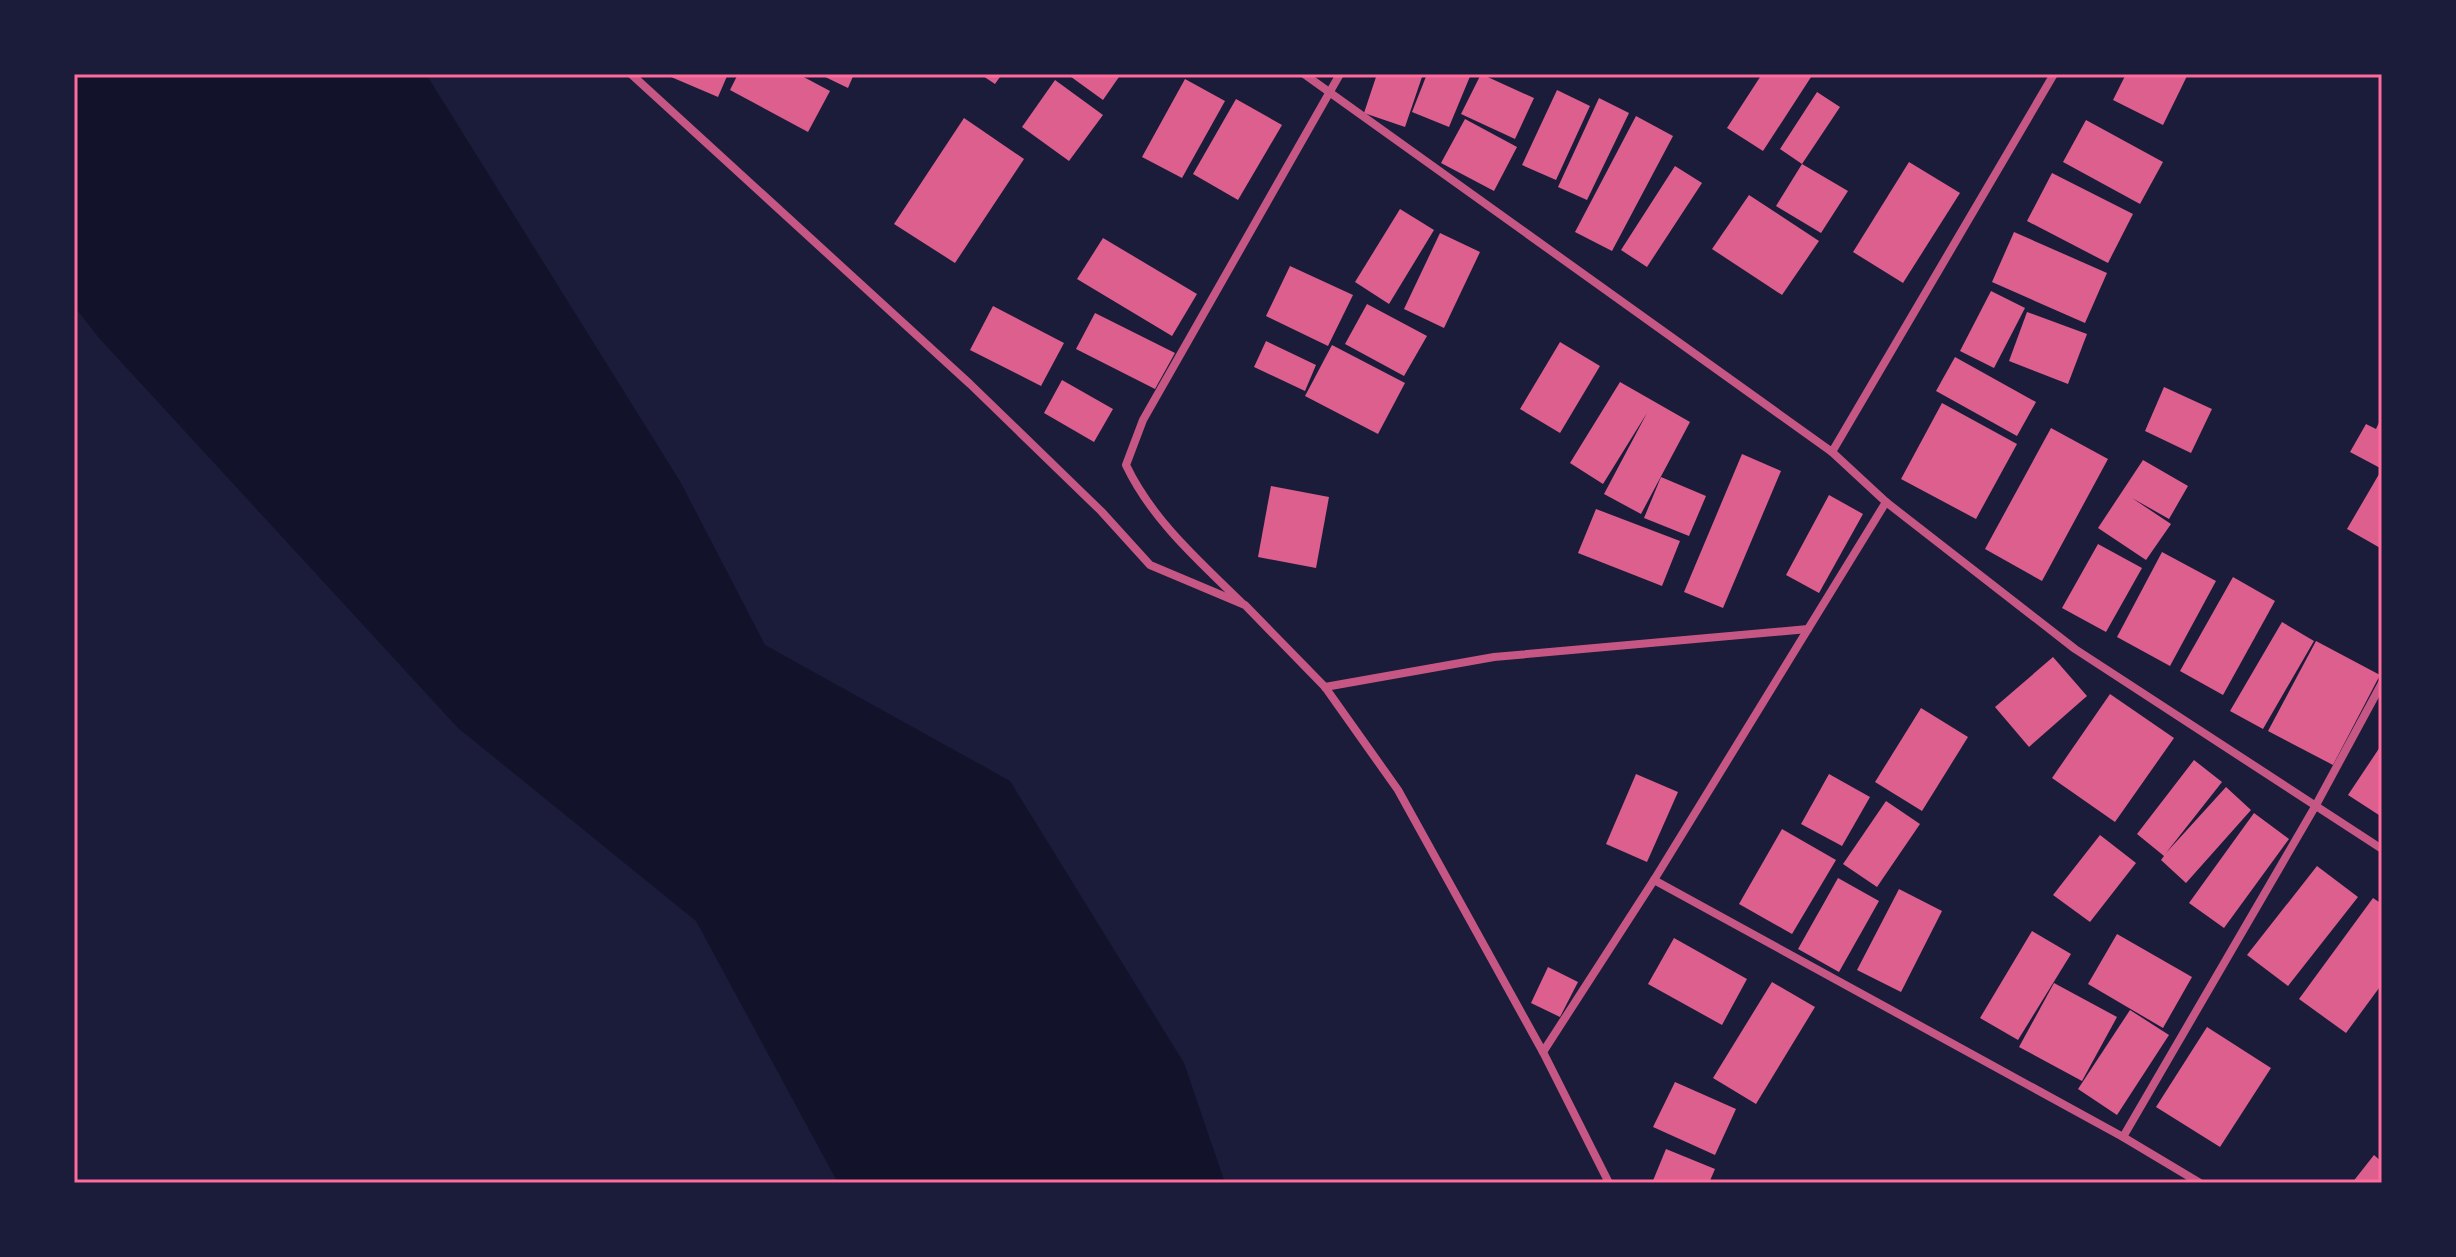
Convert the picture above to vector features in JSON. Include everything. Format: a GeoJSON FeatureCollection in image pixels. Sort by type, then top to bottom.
{"type":"FeatureCollection","features":[{"type":"Feature","properties":{"kind":"street"},"geometry":{"type":"LineString","coordinates":[[631,74],[970,384],[1101,511],[1150,565],[1245,605]]}},
{"type":"Feature","properties":{"kind":"street"},"geometry":{"type":"LineString","coordinates":[[1304,74],[1832,452],[1886,502],[2075,649],[2382,849]]}},
{"type":"Feature","properties":{"kind":"street"},"geometry":{"type":"LineString","coordinates":[[1340,74],[1143,420],[1126,465],[1175,538],[1325,687],[1398,790],[1543,1052],[1609,1183]]}},
{"type":"Feature","properties":{"kind":"street"},"geometry":{"type":"LineString","coordinates":[[1832,452],[2054,74]]}},
{"type":"Feature","properties":{"kind":"street"},"geometry":{"type":"LineString","coordinates":[[1543,1052],[1654,880],[1886,502]]}},
{"type":"Feature","properties":{"kind":"street"},"geometry":{"type":"LineString","coordinates":[[1325,687],[1494,657],[1808,629]]}},
{"type":"Feature","properties":{"kind":"street"},"geometry":{"type":"LineString","coordinates":[[2123,1137],[2316,805],[2382,683]]}},
{"type":"Feature","properties":{"kind":"street"},"geometry":{"type":"LineString","coordinates":[[1654,880],[2123,1137],[2200,1183]]}},
{"type":"Feature","properties":{"kind":"shaded area"},"geometry":{"type":"Polygon","coordinates":[[[74,74],[426,74],[681,483],[765,645],[1010,781],[1184,1063],[1225,1183],[838,1183],[696,921],[458,728],[99,338],[74,306],[74,74]]]}},
{"type":"Feature","properties":{"kind":"building"},"geometry":{"type":"Polygon","coordinates":[[[664,74],[728,74],[718,97],[664,74]]]}},
{"type":"Feature","properties":{"kind":"building"},"geometry":{"type":"Polygon","coordinates":[[[738,74],[798,74],[830,91],[808,132],[730,90],[738,74]]]}},
{"type":"Feature","properties":{"kind":"building"},"geometry":{"type":"Polygon","coordinates":[[[819,74],[854,74],[848,88],[819,74]]]}},
{"type":"Feature","properties":{"kind":"building"},"geometry":{"type":"Polygon","coordinates":[[[980,74],[1002,74],[995,84],[980,74]]]}},
{"type":"Feature","properties":{"kind":"building"},"geometry":{"type":"Polygon","coordinates":[[[1067,74],[1121,74],[1103,100],[1067,74]]]}},
{"type":"Feature","properties":{"kind":"building"},"geometry":{"type":"Polygon","coordinates":[[[1377,74],[1423,74],[1405,127],[1364,113],[1377,74]]]}},
{"type":"Feature","properties":{"kind":"building"},"geometry":{"type":"Polygon","coordinates":[[[1427,74],[1471,74],[1449,127],[1412,112],[1427,74]]]}},
{"type":"Feature","properties":{"kind":"building"},"geometry":{"type":"Polygon","coordinates":[[[1481,74],[1534,98],[1515,139],[1461,114],[1481,74]]]}},
{"type":"Feature","properties":{"kind":"building"},"geometry":{"type":"Polygon","coordinates":[[[1762,74],[1813,74],[1763,151],[1727,128],[1762,74]]]}},
{"type":"Feature","properties":{"kind":"building"},"geometry":{"type":"Polygon","coordinates":[[[2126,74],[2188,74],[2163,125],[2113,100],[2126,74]]]}},
{"type":"Feature","properties":{"kind":"building"},"geometry":{"type":"Polygon","coordinates":[[[1185,79],[1225,101],[1182,178],[1142,157],[1185,79]]]}},
{"type":"Feature","properties":{"kind":"building"},"geometry":{"type":"Polygon","coordinates":[[[1055,80],[1103,115],[1069,161],[1022,127],[1055,80]]]}},
{"type":"Feature","properties":{"kind":"building"},"geometry":{"type":"Polygon","coordinates":[[[1557,90],[1590,106],[1556,180],[1522,165],[1557,90]]]}},
{"type":"Feature","properties":{"kind":"building"},"geometry":{"type":"Polygon","coordinates":[[[1817,92],[1840,107],[1802,164],[1780,149],[1817,92]]]}},
{"type":"Feature","properties":{"kind":"building"},"geometry":{"type":"Polygon","coordinates":[[[1599,98],[1629,113],[1587,200],[1558,187],[1599,98]]]}},
{"type":"Feature","properties":{"kind":"building"},"geometry":{"type":"Polygon","coordinates":[[[1236,99],[1282,125],[1238,200],[1193,174],[1236,99]]]}},
{"type":"Feature","properties":{"kind":"building"},"geometry":{"type":"Polygon","coordinates":[[[1636,116],[1673,136],[1612,251],[1575,232],[1636,116]]]}},
{"type":"Feature","properties":{"kind":"building"},"geometry":{"type":"Polygon","coordinates":[[[964,118],[1024,159],[955,263],[894,224],[964,118]]]}},
{"type":"Feature","properties":{"kind":"building"},"geometry":{"type":"Polygon","coordinates":[[[1465,119],[1517,147],[1494,191],[1441,163],[1465,119]]]}},
{"type":"Feature","properties":{"kind":"building"},"geometry":{"type":"Polygon","coordinates":[[[2086,120],[2163,162],[2140,204],[2063,162],[2086,120]]]}},
{"type":"Feature","properties":{"kind":"building"},"geometry":{"type":"Polygon","coordinates":[[[1909,162],[1960,193],[1903,283],[1853,252],[1909,162]]]}},
{"type":"Feature","properties":{"kind":"building"},"geometry":{"type":"Polygon","coordinates":[[[1802,164],[1848,191],[1821,233],[1776,206],[1802,164]]]}},
{"type":"Feature","properties":{"kind":"building"},"geometry":{"type":"Polygon","coordinates":[[[1675,166],[1702,183],[1647,267],[1621,250],[1675,166]]]}},
{"type":"Feature","properties":{"kind":"building"},"geometry":{"type":"Polygon","coordinates":[[[2052,173],[2133,214],[2108,263],[2027,221],[2052,173]]]}},
{"type":"Feature","properties":{"kind":"building"},"geometry":{"type":"Polygon","coordinates":[[[1749,195],[1819,241],[1782,295],[1712,249],[1749,195]]]}},
{"type":"Feature","properties":{"kind":"building"},"geometry":{"type":"Polygon","coordinates":[[[1400,209],[1434,230],[1389,304],[1355,282],[1400,209]]]}},
{"type":"Feature","properties":{"kind":"building"},"geometry":{"type":"Polygon","coordinates":[[[2014,232],[2107,273],[2085,323],[1992,282],[2014,232]]]}},
{"type":"Feature","properties":{"kind":"building"},"geometry":{"type":"Polygon","coordinates":[[[1440,233],[1480,252],[1444,328],[1404,309],[1440,233]]]}},
{"type":"Feature","properties":{"kind":"building"},"geometry":{"type":"Polygon","coordinates":[[[1103,238],[1197,294],[1172,336],[1077,279],[1103,238]]]}},
{"type":"Feature","properties":{"kind":"building"},"geometry":{"type":"Polygon","coordinates":[[[1290,266],[1353,295],[1328,346],[1266,316],[1290,266]]]}},
{"type":"Feature","properties":{"kind":"building"},"geometry":{"type":"Polygon","coordinates":[[[1991,291],[2025,308],[1994,368],[1960,351],[1991,291]]]}},
{"type":"Feature","properties":{"kind":"building"},"geometry":{"type":"Polygon","coordinates":[[[1367,304],[1427,336],[1404,376],[1345,344],[1367,304]]]}},
{"type":"Feature","properties":{"kind":"building"},"geometry":{"type":"Polygon","coordinates":[[[993,306],[1064,343],[1041,386],[970,350],[993,306]]]}},
{"type":"Feature","properties":{"kind":"building"},"geometry":{"type":"Polygon","coordinates":[[[2027,312],[2087,334],[2068,384],[2009,361],[2027,312]]]}},
{"type":"Feature","properties":{"kind":"building"},"geometry":{"type":"Polygon","coordinates":[[[1095,313],[1175,353],[1155,389],[1076,349],[1095,313]]]}},
{"type":"Feature","properties":{"kind":"building"},"geometry":{"type":"Polygon","coordinates":[[[1266,341],[1316,365],[1305,391],[1254,367],[1266,341]]]}},
{"type":"Feature","properties":{"kind":"building"},"geometry":{"type":"Polygon","coordinates":[[[1560,342],[1600,366],[1560,433],[1520,409],[1560,342]]]}},
{"type":"Feature","properties":{"kind":"building"},"geometry":{"type":"Polygon","coordinates":[[[1332,345],[1405,383],[1378,434],[1305,396],[1332,345]]]}},
{"type":"Feature","properties":{"kind":"building"},"geometry":{"type":"Polygon","coordinates":[[[1955,357],[2036,402],[2017,436],[1936,391],[1955,357]]]}},
{"type":"Feature","properties":{"kind":"building"},"geometry":{"type":"Polygon","coordinates":[[[1062,380],[1113,409],[1094,442],[1044,413],[1062,380]]]}},
{"type":"Feature","properties":{"kind":"building"},"geometry":{"type":"Polygon","coordinates":[[[1620,382],[1690,422],[1641,514],[1604,494],[1647,413],[1603,484],[1570,463],[1620,382]]]}},
{"type":"Feature","properties":{"kind":"building"},"geometry":{"type":"Polygon","coordinates":[[[2164,387],[2212,409],[2191,453],[2145,431],[2164,387]]]}},
{"type":"Feature","properties":{"kind":"building"},"geometry":{"type":"Polygon","coordinates":[[[1942,403],[2017,444],[1976,519],[1901,479],[1942,403]]]}},
{"type":"Feature","properties":{"kind":"building"},"geometry":{"type":"Polygon","coordinates":[[[2382,416],[2382,469],[2350,452],[2366,424],[2376,429],[2382,416]]]}},
{"type":"Feature","properties":{"kind":"building"},"geometry":{"type":"Polygon","coordinates":[[[2051,428],[2108,459],[2042,581],[1985,549],[2051,428]]]}},
{"type":"Feature","properties":{"kind":"building"},"geometry":{"type":"Polygon","coordinates":[[[1742,454],[1781,471],[1723,608],[1684,592],[1742,454]]]}},
{"type":"Feature","properties":{"kind":"building"},"geometry":{"type":"Polygon","coordinates":[[[2143,460],[2188,486],[2169,519],[2132,498],[2171,524],[2146,560],[2098,528],[2143,460]]]}},
{"type":"Feature","properties":{"kind":"building"},"geometry":{"type":"Polygon","coordinates":[[[2382,469],[2382,549],[2347,529],[2382,469]]]}},
{"type":"Feature","properties":{"kind":"building"},"geometry":{"type":"Polygon","coordinates":[[[1661,477],[1706,496],[1689,536],[1644,518],[1661,477]]]}},
{"type":"Feature","properties":{"kind":"building"},"geometry":{"type":"Polygon","coordinates":[[[1271,486],[1329,497],[1316,568],[1258,557],[1271,486]]]}},
{"type":"Feature","properties":{"kind":"building"},"geometry":{"type":"Polygon","coordinates":[[[1829,495],[1863,514],[1819,593],[1786,575],[1829,495]]]}},
{"type":"Feature","properties":{"kind":"building"},"geometry":{"type":"Polygon","coordinates":[[[1596,509],[1680,541],[1662,586],[1578,553],[1596,509]]]}},
{"type":"Feature","properties":{"kind":"building"},"geometry":{"type":"Polygon","coordinates":[[[2098,544],[2142,568],[2106,632],[2062,608],[2098,544]]]}},
{"type":"Feature","properties":{"kind":"building"},"geometry":{"type":"Polygon","coordinates":[[[2162,552],[2216,581],[2170,666],[2117,637],[2162,552]]]}},
{"type":"Feature","properties":{"kind":"building"},"geometry":{"type":"Polygon","coordinates":[[[2233,577],[2275,601],[2223,695],[2180,671],[2233,577]]]}},
{"type":"Feature","properties":{"kind":"building"},"geometry":{"type":"Polygon","coordinates":[[[2282,622],[2314,641],[2263,729],[2230,711],[2282,622]]]}},
{"type":"Feature","properties":{"kind":"building"},"geometry":{"type":"Polygon","coordinates":[[[2316,641],[2380,675],[2333,765],[2268,731],[2316,641]]]}},
{"type":"Feature","properties":{"kind":"building"},"geometry":{"type":"Polygon","coordinates":[[[2053,657],[2087,696],[2029,747],[1995,707],[2053,657]]]}},
{"type":"Feature","properties":{"kind":"building"},"geometry":{"type":"Polygon","coordinates":[[[2110,694],[2174,738],[2115,822],[2052,778],[2110,694]]]}},
{"type":"Feature","properties":{"kind":"building"},"geometry":{"type":"Polygon","coordinates":[[[1921,708],[1968,737],[1922,811],[1875,782],[1921,708]]]}},
{"type":"Feature","properties":{"kind":"building"},"geometry":{"type":"Polygon","coordinates":[[[2382,744],[2382,817],[2348,795],[2382,744]]]}},
{"type":"Feature","properties":{"kind":"building"},"geometry":{"type":"Polygon","coordinates":[[[2194,760],[2222,782],[2166,853],[2226,787],[2251,810],[2186,883],[2161,860],[2164,856],[2137,834],[2194,760]]]}},
{"type":"Feature","properties":{"kind":"building"},"geometry":{"type":"Polygon","coordinates":[[[1636,774],[1678,792],[1647,862],[1606,844],[1636,774]]]}},
{"type":"Feature","properties":{"kind":"building"},"geometry":{"type":"Polygon","coordinates":[[[1829,774],[1870,797],[1842,846],[1801,824],[1829,774]]]}},
{"type":"Feature","properties":{"kind":"building"},"geometry":{"type":"Polygon","coordinates":[[[1886,801],[1920,824],[1877,887],[1843,864],[1886,801]]]}},
{"type":"Feature","properties":{"kind":"building"},"geometry":{"type":"Polygon","coordinates":[[[2254,813],[2289,839],[2224,928],[2189,903],[2254,813]]]}},
{"type":"Feature","properties":{"kind":"building"},"geometry":{"type":"Polygon","coordinates":[[[1782,829],[1836,860],[1792,934],[1739,904],[1782,829]]]}},
{"type":"Feature","properties":{"kind":"building"},"geometry":{"type":"Polygon","coordinates":[[[2100,835],[2136,863],[2090,922],[2053,895],[2100,835]]]}},
{"type":"Feature","properties":{"kind":"building"},"geometry":{"type":"Polygon","coordinates":[[[2317,866],[2358,897],[2288,986],[2247,955],[2317,866]]]}},
{"type":"Feature","properties":{"kind":"building"},"geometry":{"type":"Polygon","coordinates":[[[1838,878],[1879,901],[1839,972],[1798,949],[1838,878]]]}},
{"type":"Feature","properties":{"kind":"building"},"geometry":{"type":"Polygon","coordinates":[[[1899,889],[1942,911],[1901,992],[1857,970],[1899,889]]]}},
{"type":"Feature","properties":{"kind":"building"},"geometry":{"type":"Polygon","coordinates":[[[2373,898],[2382,904],[2382,984],[2346,1033],[2299,999],[2373,898]]]}},
{"type":"Feature","properties":{"kind":"building"},"geometry":{"type":"Polygon","coordinates":[[[2032,931],[2071,954],[2018,1040],[1980,1018],[2032,931]]]}},
{"type":"Feature","properties":{"kind":"building"},"geometry":{"type":"Polygon","coordinates":[[[2117,934],[2192,977],[2163,1028],[2088,984],[2117,934]]]}},
{"type":"Feature","properties":{"kind":"building"},"geometry":{"type":"Polygon","coordinates":[[[1674,938],[1747,979],[1722,1025],[1648,984],[1674,938]]]}},
{"type":"Feature","properties":{"kind":"building"},"geometry":{"type":"Polygon","coordinates":[[[1548,967],[1578,982],[1560,1017],[1531,1003],[1548,967]]]}},
{"type":"Feature","properties":{"kind":"building"},"geometry":{"type":"Polygon","coordinates":[[[1772,982],[1815,1007],[1756,1104],[1713,1078],[1772,982]]]}},
{"type":"Feature","properties":{"kind":"building"},"geometry":{"type":"Polygon","coordinates":[[[2054,983],[2117,1017],[2082,1081],[2019,1047],[2054,983]]]}},
{"type":"Feature","properties":{"kind":"building"},"geometry":{"type":"Polygon","coordinates":[[[2130,1010],[2169,1035],[2117,1115],[2078,1089],[2130,1010]]]}},
{"type":"Feature","properties":{"kind":"building"},"geometry":{"type":"Polygon","coordinates":[[[2207,1027],[2271,1068],[2220,1147],[2156,1107],[2207,1027]]]}},
{"type":"Feature","properties":{"kind":"building"},"geometry":{"type":"Polygon","coordinates":[[[1675,1082],[1736,1109],[1715,1155],[1653,1127],[1675,1082]]]}},
{"type":"Feature","properties":{"kind":"building"},"geometry":{"type":"Polygon","coordinates":[[[1666,1149],[1715,1169],[1709,1183],[1652,1183],[1666,1149]]]}},
{"type":"Feature","properties":{"kind":"building"},"geometry":{"type":"Polygon","coordinates":[[[2374,1155],[2382,1162],[2382,1183],[2352,1183],[2374,1155]]]}}]}
